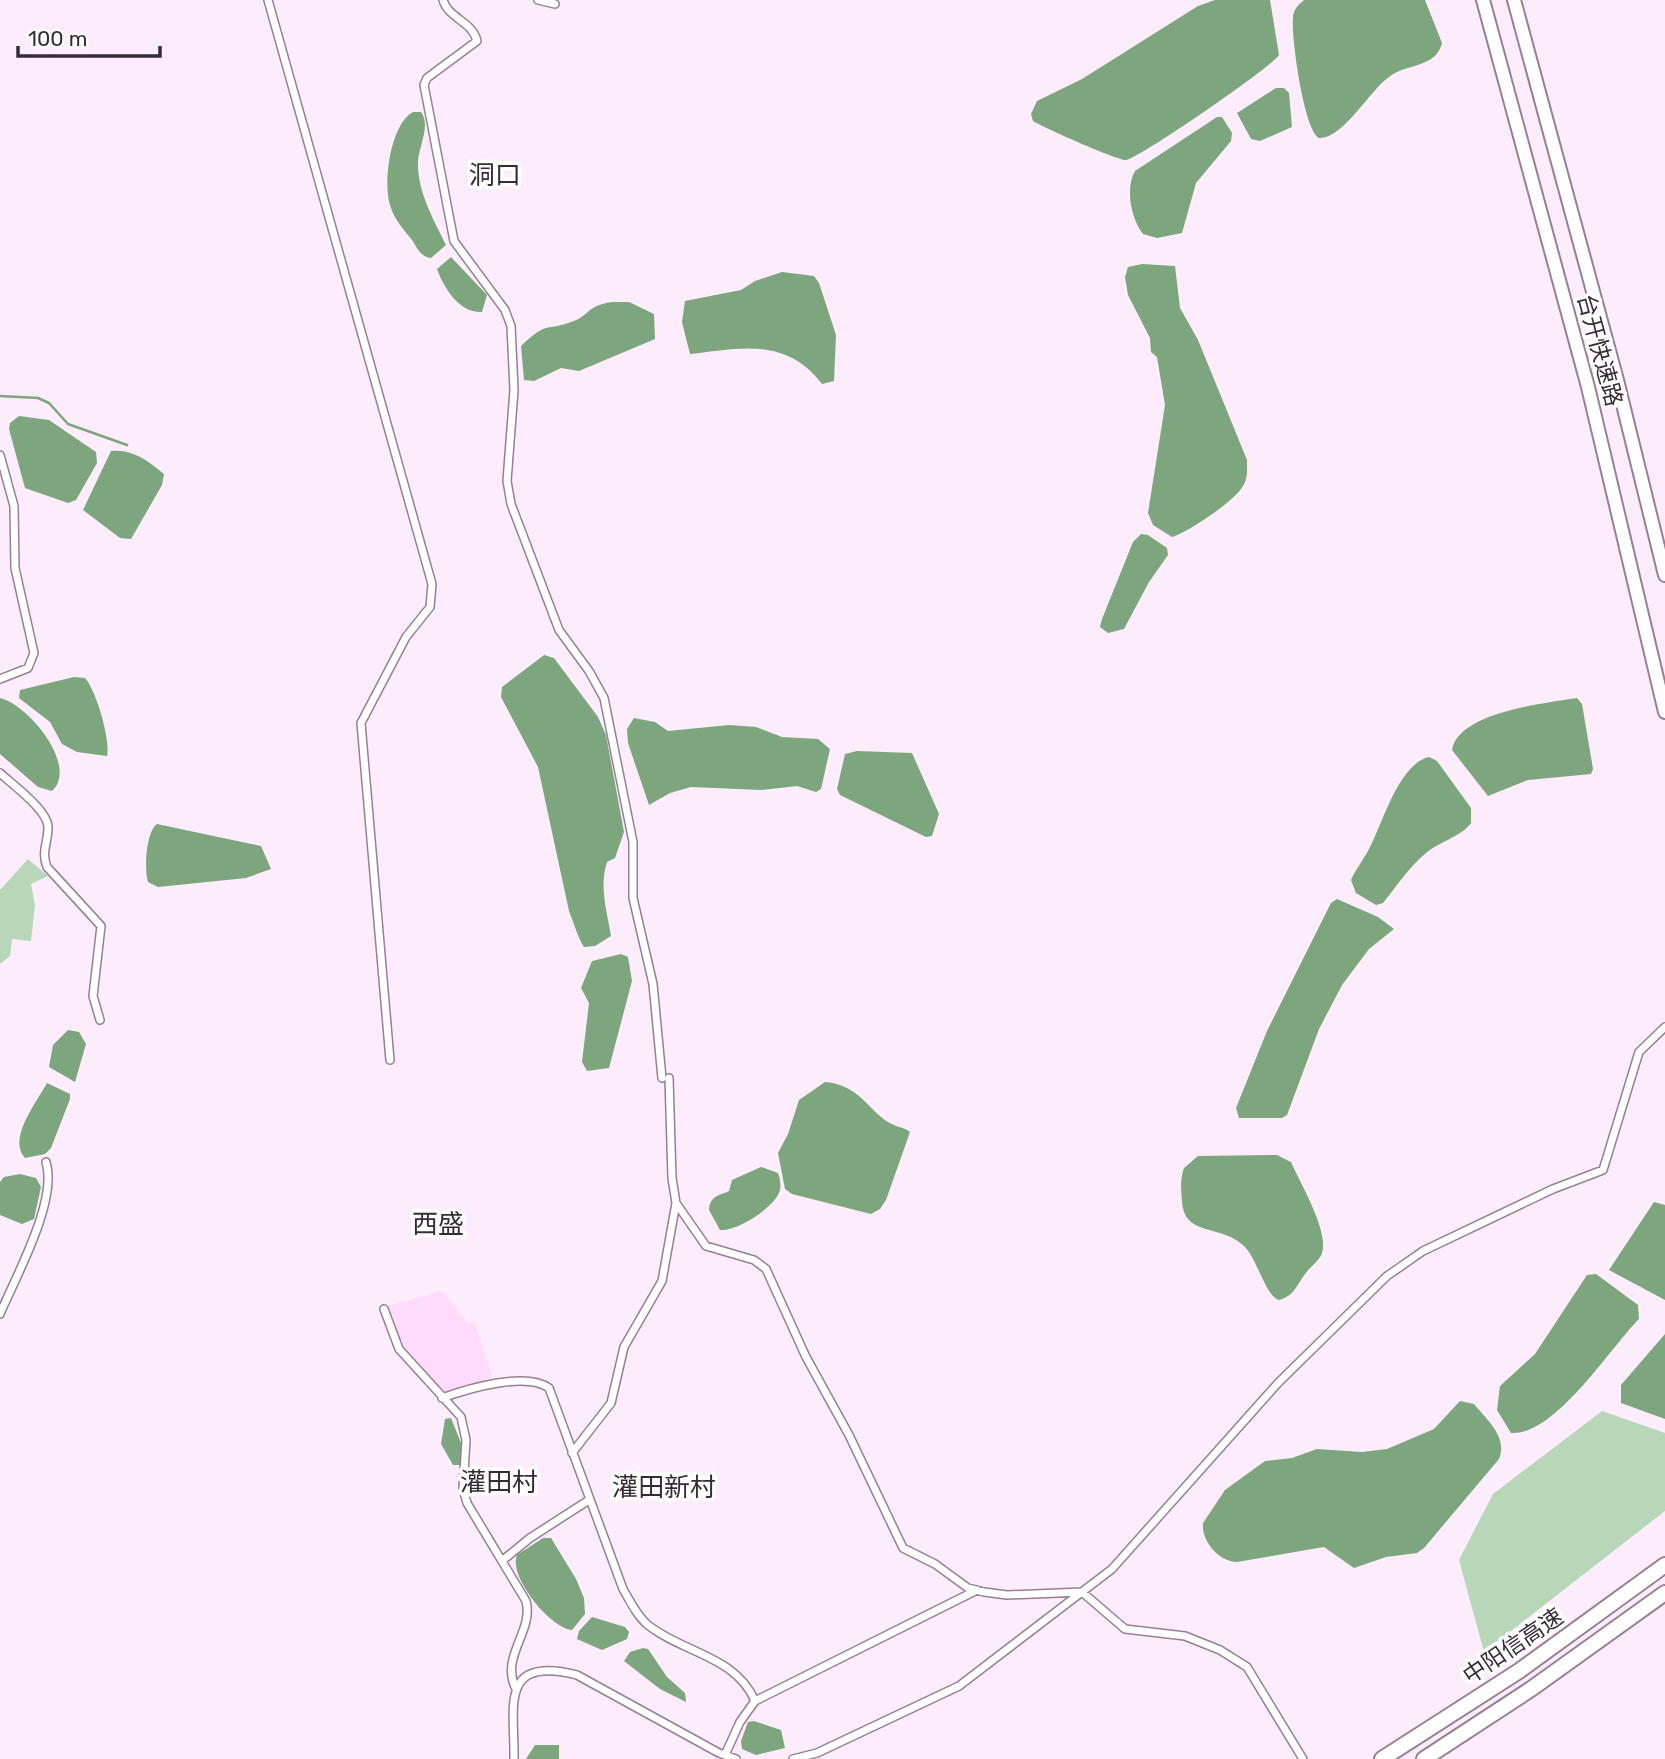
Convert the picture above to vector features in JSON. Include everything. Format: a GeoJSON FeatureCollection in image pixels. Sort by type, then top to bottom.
{"type":"FeatureCollection","features":[{"type":"Feature","properties":{"kind":"highway","name":"台开快速路"},"geometry":{"type":"LineString","coordinates":[[1483,0],[1588,387],[1665,712]]}},
{"type":"Feature","properties":{"kind":"highway","name":"台开快速路"},"geometry":{"type":"LineString","coordinates":[[1514,0],[1610,354],[1665,575]]}},
{"type":"Feature","properties":{"kind":"highway","name":"中阳信高速"},"geometry":{"type":"LineString","coordinates":[[1382,1759],[1519,1671],[1665,1565]]}},
{"type":"Feature","properties":{"kind":"highway","name":"中阳信高速"},"geometry":{"type":"LineString","coordinates":[[1424,1759],[1531,1689],[1665,1592]]}},
{"type":"Feature","properties":{"kind":"street"},"geometry":{"type":"LineString","coordinates":[[268,0],[433,591],[432,604],[406,637],[364,713],[361,727],[390,1060]]}},
{"type":"Feature","properties":{"kind":"street"},"geometry":{"type":"LineString","coordinates":[[443,0],[446,8],[472,30],[477,41],[427,78],[424,89],[452,237],[505,310],[511,326],[514,390],[507,481],[518,528],[559,630],[589,671],[604,698],[633,842],[633,898],[653,984],[665,1078],[676,1203],[662,1281],[624,1347],[611,1403],[572,1453]]}},
{"type":"Feature","properties":{"kind":"street"},"geometry":{"type":"LineString","coordinates":[[538,0],[555,4]]}},
{"type":"Feature","properties":{"kind":"street"},"geometry":{"type":"LineString","coordinates":[[0,455],[14,506],[15,568],[34,653],[27,668],[0,679]]}},
{"type":"Feature","properties":{"kind":"street"},"geometry":{"type":"LineString","coordinates":[[0,774],[46,816],[48,828],[43,856],[47,867],[101,926],[93,996],[100,1020]]}},
{"type":"Feature","properties":{"kind":"street"},"geometry":{"type":"LineString","coordinates":[[793,1759],[817,1753],[959,1686],[1116,1566],[1278,1383],[1387,1276],[1423,1251],[1553,1189],[1603,1170],[1639,1052],[1665,1027]]}},
{"type":"Feature","properties":{"kind":"street"},"geometry":{"type":"LineString","coordinates":[[0,1314],[36,1227],[50,1184],[46,1162]]}},
{"type":"Feature","properties":{"kind":"street"},"geometry":{"type":"LineString","coordinates":[[676,1203],[709,1248],[754,1260],[766,1269],[806,1357],[849,1435],[904,1548],[977,1590],[1007,1595],[1082,1592],[1125,1629],[1185,1636],[1244,1665],[1255,1675],[1272,1709],[1303,1759]]}},
{"type":"Feature","properties":{"kind":"street"},"geometry":{"type":"LineString","coordinates":[[384,1309],[394,1342],[461,1418],[464,1425],[463,1488],[467,1503],[526,1601],[528,1613],[511,1663],[515,1686],[512,1700],[514,1759]]}},
{"type":"Feature","properties":{"kind":"street"},"geometry":{"type":"LineString","coordinates":[[442,1398],[471,1388],[504,1382],[546,1386],[623,1589],[640,1616],[651,1628],[729,1668],[755,1701]]}},
{"type":"Feature","properties":{"kind":"street"},"geometry":{"type":"LineString","coordinates":[[503,1560],[530,1538],[589,1500]]}},
{"type":"Feature","properties":{"kind":"street"},"geometry":{"type":"LineString","coordinates":[[725,1755],[740,1722],[755,1701],[977,1590]]}},
{"type":"Feature","properties":{"kind":"street"},"geometry":{"type":"LineString","coordinates":[[515,1686],[527,1676],[543,1672],[577,1675],[736,1759]]}},
{"type":"Feature","properties":{"kind":"shaded area"},"geometry":{"type":"Polygon","coordinates":[[[1215,0],[1270,0],[1279,55],[1178,130],[1126,160],[1096,150],[1033,121],[1031,114],[1037,101],[1082,79],[1198,6],[1215,0]]]}},
{"type":"Feature","properties":{"kind":"shaded area"},"geometry":{"type":"Polygon","coordinates":[[[1304,0],[1425,0],[1442,43],[1434,57],[1389,77],[1337,131],[1319,138],[1308,119],[1294,44],[1293,15],[1304,0]]]}},
{"type":"Feature","properties":{"kind":"shaded area"},"geometry":{"type":"Polygon","coordinates":[[[1276,88],[1284,88],[1289,93],[1292,127],[1260,141],[1251,139],[1237,113],[1276,88]]]}},
{"type":"Feature","properties":{"kind":"shaded area"},"geometry":{"type":"Polygon","coordinates":[[[413,112],[421,112],[425,123],[418,161],[420,183],[446,245],[431,258],[420,252],[400,225],[388,198],[388,171],[394,142],[405,119],[413,112]]]}},
{"type":"Feature","properties":{"kind":"shaded area"},"geometry":{"type":"Polygon","coordinates":[[[1217,117],[1222,117],[1232,133],[1231,141],[1196,183],[1182,233],[1157,238],[1143,234],[1135,220],[1131,203],[1130,186],[1135,171],[1217,117]]]}},
{"type":"Feature","properties":{"kind":"shaded area"},"geometry":{"type":"Polygon","coordinates":[[[451,257],[487,295],[482,312],[460,304],[444,284],[437,269],[451,257]]]}},
{"type":"Feature","properties":{"kind":"shaded area"},"geometry":{"type":"Polygon","coordinates":[[[1142,264],[1175,266],[1180,308],[1198,340],[1247,460],[1246,480],[1239,492],[1210,515],[1172,537],[1153,525],[1148,513],[1165,405],[1157,357],[1151,352],[1150,338],[1128,295],[1125,277],[1128,267],[1142,264]]]}},
{"type":"Feature","properties":{"kind":"shaded area"},"geometry":{"type":"Polygon","coordinates":[[[782,272],[814,276],[819,283],[836,335],[834,381],[822,384],[794,359],[762,349],[745,348],[690,354],[682,322],[685,301],[741,290],[755,281],[782,272]]]}},
{"type":"Feature","properties":{"kind":"shaded area"},"geometry":{"type":"Polygon","coordinates":[[[612,302],[629,302],[654,314],[655,339],[579,371],[561,368],[534,381],[524,380],[521,346],[530,338],[542,330],[579,319],[593,308],[612,302]]]}},
{"type":"Feature","properties":{"kind":"shaded area"},"geometry":{"type":"Polygon","coordinates":[[[19,416],[49,420],[96,452],[97,463],[76,500],[68,503],[25,488],[9,429],[10,423],[19,416]]]}},
{"type":"Feature","properties":{"kind":"shaded area"},"geometry":{"type":"Polygon","coordinates":[[[111,451],[133,454],[164,474],[162,485],[131,539],[120,538],[83,510],[111,451]]]}},
{"type":"Feature","properties":{"kind":"shaded area"},"geometry":{"type":"Polygon","coordinates":[[[1141,534],[1148,535],[1167,548],[1168,555],[1149,582],[1124,629],[1108,633],[1100,627],[1102,619],[1133,542],[1141,534]]]}},
{"type":"Feature","properties":{"kind":"shaded area"},"geometry":{"type":"Polygon","coordinates":[[[544,655],[554,658],[598,717],[606,735],[624,832],[615,858],[607,862],[605,871],[604,899],[611,936],[595,946],[584,947],[576,930],[569,911],[538,767],[501,697],[502,687],[544,655]]]}},
{"type":"Feature","properties":{"kind":"shaded area"},"geometry":{"type":"Polygon","coordinates":[[[74,677],[85,678],[94,693],[105,728],[107,756],[77,752],[62,744],[50,722],[19,698],[20,690],[74,677]]]}},
{"type":"Feature","properties":{"kind":"shaded area"},"geometry":{"type":"Polygon","coordinates":[[[0,698],[24,712],[47,737],[59,767],[59,780],[52,791],[38,787],[0,754],[0,698]]]}},
{"type":"Feature","properties":{"kind":"shaded area"},"geometry":{"type":"Polygon","coordinates":[[[1577,698],[1582,704],[1593,769],[1591,774],[1528,780],[1488,796],[1452,750],[1458,737],[1486,718],[1525,707],[1577,698]]]}},
{"type":"Feature","properties":{"kind":"shaded area"},"geometry":{"type":"Polygon","coordinates":[[[634,718],[655,722],[668,731],[729,725],[756,727],[782,737],[818,739],[830,749],[821,789],[816,792],[797,786],[761,790],[691,787],[670,793],[649,805],[628,743],[627,729],[634,718]]]}},
{"type":"Feature","properties":{"kind":"shaded area"},"geometry":{"type":"Polygon","coordinates":[[[857,751],[912,753],[939,814],[932,836],[926,837],[840,795],[837,789],[845,754],[857,751]]]}},
{"type":"Feature","properties":{"kind":"shaded area"},"geometry":{"type":"Polygon","coordinates":[[[1429,757],[1437,761],[1471,808],[1471,823],[1462,832],[1426,853],[1383,903],[1376,905],[1356,893],[1351,880],[1401,782],[1409,770],[1429,757]]]}},
{"type":"Feature","properties":{"kind":"shaded area"},"geometry":{"type":"Polygon","coordinates":[[[157,824],[261,846],[271,869],[246,878],[158,887],[148,882],[146,869],[148,842],[157,824]]]}},
{"type":"Feature","properties":{"kind":"shaded area"},"geometry":{"type":"Polygon","coordinates":[[[28,859],[48,876],[31,884],[35,905],[31,941],[12,939],[10,956],[0,964],[0,890],[28,859]]]}},
{"type":"Feature","properties":{"kind":"shaded area"},"geometry":{"type":"Polygon","coordinates":[[[1337,899],[1378,917],[1394,929],[1369,949],[1342,985],[1319,1029],[1287,1115],[1282,1118],[1239,1118],[1236,1108],[1267,1031],[1331,903],[1337,899]]]}},
{"type":"Feature","properties":{"kind":"shaded area"},"geometry":{"type":"Polygon","coordinates":[[[621,954],[628,957],[632,981],[609,1068],[587,1071],[582,1062],[589,1003],[581,988],[592,961],[621,954]]]}},
{"type":"Feature","properties":{"kind":"shaded area"},"geometry":{"type":"Polygon","coordinates":[[[68,1030],[79,1032],[86,1044],[75,1082],[49,1067],[53,1045],[68,1030]]]}},
{"type":"Feature","properties":{"kind":"shaded area"},"geometry":{"type":"Polygon","coordinates":[[[825,1082],[838,1084],[857,1094],[886,1120],[910,1132],[886,1200],[880,1209],[871,1214],[792,1194],[785,1189],[778,1153],[788,1134],[799,1100],[825,1082]]]}},
{"type":"Feature","properties":{"kind":"shaded area"},"geometry":{"type":"Polygon","coordinates":[[[47,1083],[70,1094],[70,1099],[51,1148],[45,1154],[25,1158],[20,1150],[21,1131],[47,1083]]]}},
{"type":"Feature","properties":{"kind":"shaded area"},"geometry":{"type":"Polygon","coordinates":[[[1277,1155],[1291,1162],[1318,1221],[1323,1244],[1319,1258],[1292,1293],[1279,1300],[1270,1292],[1245,1247],[1226,1235],[1189,1220],[1184,1213],[1181,1189],[1184,1168],[1198,1156],[1277,1155]]]}},
{"type":"Feature","properties":{"kind":"shaded area"},"geometry":{"type":"Polygon","coordinates":[[[761,1167],[778,1173],[780,1190],[777,1197],[745,1223],[720,1230],[709,1210],[711,1202],[715,1197],[729,1191],[732,1180],[761,1167]]]}},
{"type":"Feature","properties":{"kind":"shaded area"},"geometry":{"type":"Polygon","coordinates":[[[20,1174],[36,1178],[41,1187],[34,1219],[22,1224],[0,1215],[0,1182],[4,1177],[20,1174]]]}},
{"type":"Feature","properties":{"kind":"shaded area"},"geometry":{"type":"Polygon","coordinates":[[[1654,1202],[1665,1205],[1665,1300],[1609,1270],[1654,1202]]]}},
{"type":"Feature","properties":{"kind":"shaded area"},"geometry":{"type":"Polygon","coordinates":[[[1596,1274],[1638,1305],[1639,1319],[1563,1406],[1545,1421],[1528,1430],[1511,1433],[1497,1410],[1500,1386],[1535,1354],[1587,1275],[1596,1274]]]}},
{"type":"Feature","properties":{"kind":"shaded area"},"geometry":{"type":"Polygon","coordinates":[[[442,1291],[468,1323],[474,1322],[493,1377],[442,1394],[404,1354],[388,1306],[442,1291]]]}},
{"type":"Feature","properties":{"kind":"shaded area"},"geometry":{"type":"Polygon","coordinates":[[[1665,1334],[1665,1419],[1621,1403],[1621,1385],[1665,1334]]]}},
{"type":"Feature","properties":{"kind":"shaded area"},"geometry":{"type":"Polygon","coordinates":[[[1460,1401],[1474,1404],[1495,1429],[1501,1443],[1499,1459],[1417,1553],[1386,1557],[1354,1568],[1324,1547],[1237,1562],[1224,1558],[1208,1543],[1203,1523],[1225,1490],[1265,1461],[1292,1458],[1317,1449],[1362,1452],[1387,1449],[1434,1429],[1460,1401]]]}},
{"type":"Feature","properties":{"kind":"shaded area"},"geometry":{"type":"Polygon","coordinates":[[[1602,1411],[1665,1433],[1665,1511],[1484,1652],[1459,1560],[1493,1494],[1602,1411]]]}},
{"type":"Feature","properties":{"kind":"shaded area"},"geometry":{"type":"Polygon","coordinates":[[[451,1418],[461,1443],[461,1465],[453,1465],[441,1444],[445,1419],[451,1418]]]}},
{"type":"Feature","properties":{"kind":"shaded area"},"geometry":{"type":"Polygon","coordinates":[[[543,1538],[551,1538],[576,1579],[584,1598],[585,1614],[572,1630],[563,1627],[543,1611],[533,1600],[519,1575],[517,1555],[543,1538]]]}},
{"type":"Feature","properties":{"kind":"shaded area"},"geometry":{"type":"Polygon","coordinates":[[[592,1617],[625,1627],[629,1632],[627,1639],[602,1650],[577,1639],[579,1631],[592,1617]]]}},
{"type":"Feature","properties":{"kind":"shaded area"},"geometry":{"type":"Polygon","coordinates":[[[648,1649],[667,1677],[685,1693],[686,1702],[660,1689],[624,1661],[630,1652],[648,1649]]]}},
{"type":"Feature","properties":{"kind":"shaded area"},"geometry":{"type":"Polygon","coordinates":[[[754,1721],[781,1730],[785,1748],[756,1755],[742,1749],[741,1741],[748,1722],[754,1721]]]}},
{"type":"Feature","properties":{"kind":"shaded area"},"geometry":{"type":"Polygon","coordinates":[[[535,1745],[559,1745],[559,1759],[526,1759],[535,1745]]]}},
{"type":"Feature","properties":{"kind":"waterway"},"geometry":{"type":"LineString","coordinates":[[0,396],[38,398],[49,403],[68,424],[127,445]]}},
{"type":"Feature","properties":{"kind":"district","name":"洞口"},"geometry":{"type":"Point","coordinates":[495,175]}},
{"type":"Feature","properties":{"kind":"district","name":"西盛"},"geometry":{"type":"Point","coordinates":[438,1224]}},
{"type":"Feature","properties":{"kind":"district","name":"灌田村"},"geometry":{"type":"Point","coordinates":[499,1482]}},
{"type":"Feature","properties":{"kind":"district","name":"灌田新村"},"geometry":{"type":"Point","coordinates":[664,1487]}}]}
